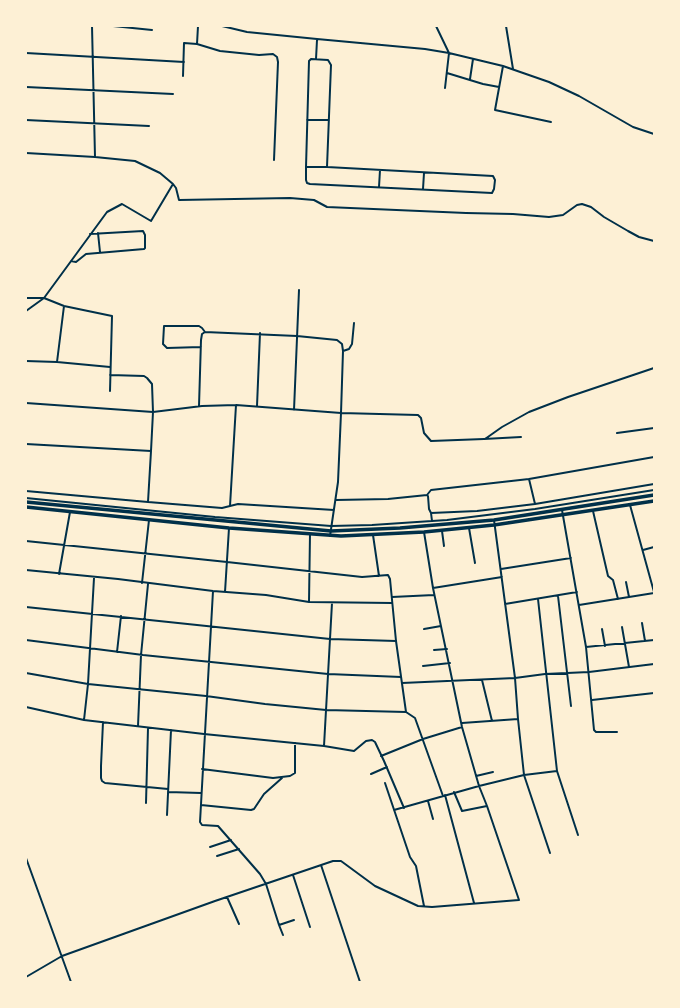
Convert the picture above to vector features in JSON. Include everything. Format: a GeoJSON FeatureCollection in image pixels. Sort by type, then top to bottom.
{"type":"FeatureCollection","features":[{"type":"Feature","properties":{"kind":"highway"},"geometry":{"type":"LineString","coordinates":[[26,502],[228,520],[331,531],[400,528],[433,523],[494,520],[654,495]]}},
{"type":"Feature","properties":{"kind":"highway"},"geometry":{"type":"LineString","coordinates":[[26,508],[229,528],[330,536],[373,535],[469,528],[654,501]]}},
{"type":"Feature","properties":{"kind":"street"},"geometry":{"type":"LineString","coordinates":[[92,26],[93,123],[95,157]]}},
{"type":"Feature","properties":{"kind":"street"},"geometry":{"type":"LineString","coordinates":[[113,26],[152,30]]}},
{"type":"Feature","properties":{"kind":"street"},"geometry":{"type":"LineString","coordinates":[[197,44],[198,26]]}},
{"type":"Feature","properties":{"kind":"street"},"geometry":{"type":"LineString","coordinates":[[222,26],[247,32],[408,47],[473,58],[513,69],[549,82],[579,96],[633,127],[654,134]]}},
{"type":"Feature","properties":{"kind":"street"},"geometry":{"type":"LineString","coordinates":[[436,26],[449,53],[445,88]]}},
{"type":"Feature","properties":{"kind":"street"},"geometry":{"type":"LineString","coordinates":[[506,26],[513,69]]}},
{"type":"Feature","properties":{"kind":"street"},"geometry":{"type":"LineString","coordinates":[[316,39],[316,59]]}},
{"type":"Feature","properties":{"kind":"street"},"geometry":{"type":"LineString","coordinates":[[182,76],[184,43],[197,44],[220,50],[259,55],[273,54],[278,62],[274,160]]}},
{"type":"Feature","properties":{"kind":"street"},"geometry":{"type":"LineString","coordinates":[[26,53],[184,62]]}},
{"type":"Feature","properties":{"kind":"street"},"geometry":{"type":"LineString","coordinates":[[470,79],[473,58]]}},
{"type":"Feature","properties":{"kind":"street"},"geometry":{"type":"LineString","coordinates":[[306,167],[493,176],[495,180],[492,193],[309,184],[306,180],[306,167],[309,61],[311,59],[328,60],[331,65],[327,167]]}},
{"type":"Feature","properties":{"kind":"street"},"geometry":{"type":"LineString","coordinates":[[503,66],[494,108],[495,110],[551,122]]}},
{"type":"Feature","properties":{"kind":"street"},"geometry":{"type":"LineString","coordinates":[[447,73],[483,84],[499,87]]}},
{"type":"Feature","properties":{"kind":"street"},"geometry":{"type":"LineString","coordinates":[[26,87],[173,94]]}},
{"type":"Feature","properties":{"kind":"street"},"geometry":{"type":"LineString","coordinates":[[26,120],[149,126]]}},
{"type":"Feature","properties":{"kind":"street"},"geometry":{"type":"LineString","coordinates":[[307,120],[329,120]]}},
{"type":"Feature","properties":{"kind":"street"},"geometry":{"type":"LineString","coordinates":[[26,153],[135,161],[160,173],[173,184],[176,188],[178,200],[290,198],[314,200],[327,207],[513,214],[549,217],[566,214],[577,205],[582,204],[591,207],[604,217],[634,234],[654,241]]}},
{"type":"Feature","properties":{"kind":"street"},"geometry":{"type":"LineString","coordinates":[[379,187],[380,170]]}},
{"type":"Feature","properties":{"kind":"street"},"geometry":{"type":"LineString","coordinates":[[423,189],[424,172]]}},
{"type":"Feature","properties":{"kind":"street"},"geometry":{"type":"LineString","coordinates":[[26,311],[44,298],[107,212],[122,204],[151,221],[173,184]]}},
{"type":"Feature","properties":{"kind":"street"},"geometry":{"type":"LineString","coordinates":[[70,261],[76,262],[86,254],[145,248],[145,235],[143,231],[90,234]]}},
{"type":"Feature","properties":{"kind":"street"},"geometry":{"type":"LineString","coordinates":[[98,234],[100,253]]}},
{"type":"Feature","properties":{"kind":"street"},"geometry":{"type":"LineString","coordinates":[[294,410],[299,290]]}},
{"type":"Feature","properties":{"kind":"street"},"geometry":{"type":"LineString","coordinates":[[26,298],[44,298],[64,306],[112,316],[110,391]]}},
{"type":"Feature","properties":{"kind":"street"},"geometry":{"type":"LineString","coordinates":[[57,362],[64,306]]}},
{"type":"Feature","properties":{"kind":"street"},"geometry":{"type":"LineString","coordinates":[[343,351],[349,349],[352,344],[354,323]]}},
{"type":"Feature","properties":{"kind":"street"},"geometry":{"type":"LineString","coordinates":[[201,347],[167,348],[163,344],[164,326],[199,326],[205,332],[260,333],[337,340],[343,346],[336,500],[330,536]]}},
{"type":"Feature","properties":{"kind":"street"},"geometry":{"type":"LineString","coordinates":[[199,406],[201,347],[202,336],[205,332]]}},
{"type":"Feature","properties":{"kind":"street"},"geometry":{"type":"LineString","coordinates":[[257,406],[260,333]]}},
{"type":"Feature","properties":{"kind":"street"},"geometry":{"type":"LineString","coordinates":[[26,361],[57,362],[110,367]]}},
{"type":"Feature","properties":{"kind":"street"},"geometry":{"type":"LineString","coordinates":[[484,439],[535,409],[631,374],[654,368]]}},
{"type":"Feature","properties":{"kind":"street"},"geometry":{"type":"LineString","coordinates":[[110,375],[144,376],[152,384],[153,412],[148,502]]}},
{"type":"Feature","properties":{"kind":"street"},"geometry":{"type":"LineString","coordinates":[[26,403],[153,412],[199,406],[236,405],[341,413],[416,414],[422,418],[424,432],[431,441],[521,437]]}},
{"type":"Feature","properties":{"kind":"street"},"geometry":{"type":"LineString","coordinates":[[230,506],[236,405]]}},
{"type":"Feature","properties":{"kind":"street"},"geometry":{"type":"LineString","coordinates":[[617,433],[654,428]]}},
{"type":"Feature","properties":{"kind":"street"},"geometry":{"type":"LineString","coordinates":[[26,444],[151,451]]}},
{"type":"Feature","properties":{"kind":"street"},"geometry":{"type":"LineString","coordinates":[[433,523],[429,509],[428,495],[431,490],[529,479],[654,457]]}},
{"type":"Feature","properties":{"kind":"street"},"geometry":{"type":"LineString","coordinates":[[529,479],[535,504]]}},
{"type":"Feature","properties":{"kind":"street"},"geometry":{"type":"LineString","coordinates":[[431,513],[477,511],[535,504],[654,484]]}},
{"type":"Feature","properties":{"kind":"street"},"geometry":{"type":"LineString","coordinates":[[26,490],[222,508],[238,504],[334,510]]}},
{"type":"Feature","properties":{"kind":"street"},"geometry":{"type":"LineString","coordinates":[[26,498],[228,520],[332,526],[372,526],[433,523],[535,509],[654,490]]}},
{"type":"Feature","properties":{"kind":"street"},"geometry":{"type":"LineString","coordinates":[[336,500],[388,499],[428,495]]}},
{"type":"Feature","properties":{"kind":"street"},"geometry":{"type":"LineString","coordinates":[[579,605],[654,592],[630,504]]}},
{"type":"Feature","properties":{"kind":"street"},"geometry":{"type":"LineString","coordinates":[[562,510],[586,648],[594,730],[595,732],[617,732]]}},
{"type":"Feature","properties":{"kind":"street"},"geometry":{"type":"LineString","coordinates":[[593,511],[608,576],[613,580],[618,599]]}},
{"type":"Feature","properties":{"kind":"street"},"geometry":{"type":"LineString","coordinates":[[59,574],[70,512]]}},
{"type":"Feature","properties":{"kind":"street"},"geometry":{"type":"LineString","coordinates":[[142,583],[149,520]]}},
{"type":"Feature","properties":{"kind":"street"},"geometry":{"type":"LineString","coordinates":[[494,520],[515,678],[524,775],[550,853]]}},
{"type":"Feature","properties":{"kind":"street"},"geometry":{"type":"LineString","coordinates":[[225,592],[229,528]]}},
{"type":"Feature","properties":{"kind":"street"},"geometry":{"type":"LineString","coordinates":[[469,528],[475,563]]}},
{"type":"Feature","properties":{"kind":"street"},"geometry":{"type":"LineString","coordinates":[[442,530],[444,546]]}},
{"type":"Feature","properties":{"kind":"street"},"geometry":{"type":"LineString","coordinates":[[26,977],[62,956],[217,900],[333,861],[341,861],[375,886],[416,905],[424,906],[519,901],[479,786],[462,727],[450,663],[433,588],[424,532]]}},
{"type":"Feature","properties":{"kind":"street"},"geometry":{"type":"LineString","coordinates":[[309,602],[310,534]]}},
{"type":"Feature","properties":{"kind":"street"},"geometry":{"type":"LineString","coordinates":[[373,535],[379,576]]}},
{"type":"Feature","properties":{"kind":"street"},"geometry":{"type":"LineString","coordinates":[[26,541],[362,577],[387,575],[389,577],[392,597],[396,641],[406,712]]}},
{"type":"Feature","properties":{"kind":"street"},"geometry":{"type":"LineString","coordinates":[[643,550],[654,547]]}},
{"type":"Feature","properties":{"kind":"street"},"geometry":{"type":"LineString","coordinates":[[501,569],[571,558]]}},
{"type":"Feature","properties":{"kind":"street"},"geometry":{"type":"LineString","coordinates":[[26,570],[213,591],[266,595],[309,602],[392,603]]}},
{"type":"Feature","properties":{"kind":"street"},"geometry":{"type":"LineString","coordinates":[[650,575],[654,574]]}},
{"type":"Feature","properties":{"kind":"street"},"geometry":{"type":"LineString","coordinates":[[433,588],[502,577]]}},
{"type":"Feature","properties":{"kind":"street"},"geometry":{"type":"LineString","coordinates":[[84,720],[88,684],[94,578]]}},
{"type":"Feature","properties":{"kind":"street"},"geometry":{"type":"LineString","coordinates":[[626,582],[628,597]]}},
{"type":"Feature","properties":{"kind":"street"},"geometry":{"type":"LineString","coordinates":[[138,727],[141,655],[148,584]]}},
{"type":"Feature","properties":{"kind":"street"},"geometry":{"type":"LineString","coordinates":[[213,591],[200,822],[201,824],[218,826],[260,874],[266,884],[279,925],[284,935]]}},
{"type":"Feature","properties":{"kind":"street"},"geometry":{"type":"LineString","coordinates":[[505,604],[577,592]]}},
{"type":"Feature","properties":{"kind":"street"},"geometry":{"type":"LineString","coordinates":[[392,597],[435,595]]}},
{"type":"Feature","properties":{"kind":"street"},"geometry":{"type":"LineString","coordinates":[[558,596],[571,706]]}},
{"type":"Feature","properties":{"kind":"street"},"geometry":{"type":"LineString","coordinates":[[538,599],[545,674],[557,771],[578,835]]}},
{"type":"Feature","properties":{"kind":"street"},"geometry":{"type":"LineString","coordinates":[[324,746],[332,603]]}},
{"type":"Feature","properties":{"kind":"street"},"geometry":{"type":"LineString","coordinates":[[26,607],[330,639],[396,641]]}},
{"type":"Feature","properties":{"kind":"street"},"geometry":{"type":"LineString","coordinates":[[118,652],[120,616]]}},
{"type":"Feature","properties":{"kind":"street"},"geometry":{"type":"LineString","coordinates":[[642,623],[645,641]]}},
{"type":"Feature","properties":{"kind":"street"},"geometry":{"type":"LineString","coordinates":[[424,629],[441,626]]}},
{"type":"Feature","properties":{"kind":"street"},"geometry":{"type":"LineString","coordinates":[[622,627],[629,667]]}},
{"type":"Feature","properties":{"kind":"street"},"geometry":{"type":"LineString","coordinates":[[602,629],[605,646]]}},
{"type":"Feature","properties":{"kind":"street"},"geometry":{"type":"LineString","coordinates":[[26,640],[141,655],[328,674],[401,677]]}},
{"type":"Feature","properties":{"kind":"street"},"geometry":{"type":"LineString","coordinates":[[586,648],[654,640]]}},
{"type":"Feature","properties":{"kind":"street"},"geometry":{"type":"LineString","coordinates":[[434,650],[447,649]]}},
{"type":"Feature","properties":{"kind":"street"},"geometry":{"type":"LineString","coordinates":[[423,666],[450,663]]}},
{"type":"Feature","properties":{"kind":"street"},"geometry":{"type":"LineString","coordinates":[[402,683],[515,678],[545,674],[589,672],[654,664]]}},
{"type":"Feature","properties":{"kind":"street"},"geometry":{"type":"LineString","coordinates":[[26,672],[88,684],[326,710],[406,712],[414,717],[444,795],[474,903]]}},
{"type":"Feature","properties":{"kind":"street"},"geometry":{"type":"LineString","coordinates":[[482,680],[492,721]]}},
{"type":"Feature","properties":{"kind":"street"},"geometry":{"type":"LineString","coordinates":[[591,700],[654,693]]}},
{"type":"Feature","properties":{"kind":"street"},"geometry":{"type":"LineString","coordinates":[[26,707],[84,720],[324,746],[355,751],[366,741],[372,740],[375,742],[382,756],[404,808]]}},
{"type":"Feature","properties":{"kind":"street"},"geometry":{"type":"LineString","coordinates":[[462,724],[518,719]]}},
{"type":"Feature","properties":{"kind":"street"},"geometry":{"type":"LineString","coordinates":[[103,722],[100,778],[102,781],[105,783],[146,788],[201,793]]}},
{"type":"Feature","properties":{"kind":"street"},"geometry":{"type":"LineString","coordinates":[[382,756],[423,739],[462,727]]}},
{"type":"Feature","properties":{"kind":"street"},"geometry":{"type":"LineString","coordinates":[[146,803],[148,728]]}},
{"type":"Feature","properties":{"kind":"street"},"geometry":{"type":"LineString","coordinates":[[167,815],[171,730]]}},
{"type":"Feature","properties":{"kind":"street"},"geometry":{"type":"LineString","coordinates":[[202,769],[273,778],[290,776],[295,773],[295,743]]}},
{"type":"Feature","properties":{"kind":"street"},"geometry":{"type":"LineString","coordinates":[[371,774],[387,767]]}},
{"type":"Feature","properties":{"kind":"street"},"geometry":{"type":"LineString","coordinates":[[394,810],[454,792],[524,775],[557,771]]}},
{"type":"Feature","properties":{"kind":"street"},"geometry":{"type":"LineString","coordinates":[[476,776],[493,772]]}},
{"type":"Feature","properties":{"kind":"street"},"geometry":{"type":"LineString","coordinates":[[201,805],[251,810],[254,809],[264,794],[282,778]]}},
{"type":"Feature","properties":{"kind":"street"},"geometry":{"type":"LineString","coordinates":[[385,782],[410,857],[416,866],[424,906]]}},
{"type":"Feature","properties":{"kind":"street"},"geometry":{"type":"LineString","coordinates":[[454,792],[462,811],[487,806]]}},
{"type":"Feature","properties":{"kind":"street"},"geometry":{"type":"LineString","coordinates":[[428,800],[433,819]]}},
{"type":"Feature","properties":{"kind":"street"},"geometry":{"type":"LineString","coordinates":[[210,847],[231,840]]}},
{"type":"Feature","properties":{"kind":"street"},"geometry":{"type":"LineString","coordinates":[[218,856],[239,849]]}},
{"type":"Feature","properties":{"kind":"street"},"geometry":{"type":"LineString","coordinates":[[26,858],[71,982]]}},
{"type":"Feature","properties":{"kind":"street"},"geometry":{"type":"LineString","coordinates":[[321,865],[360,982]]}},
{"type":"Feature","properties":{"kind":"street"},"geometry":{"type":"LineString","coordinates":[[293,874],[310,927]]}},
{"type":"Feature","properties":{"kind":"street"},"geometry":{"type":"LineString","coordinates":[[227,897],[239,924]]}},
{"type":"Feature","properties":{"kind":"street"},"geometry":{"type":"LineString","coordinates":[[279,925],[294,920]]}}]}
